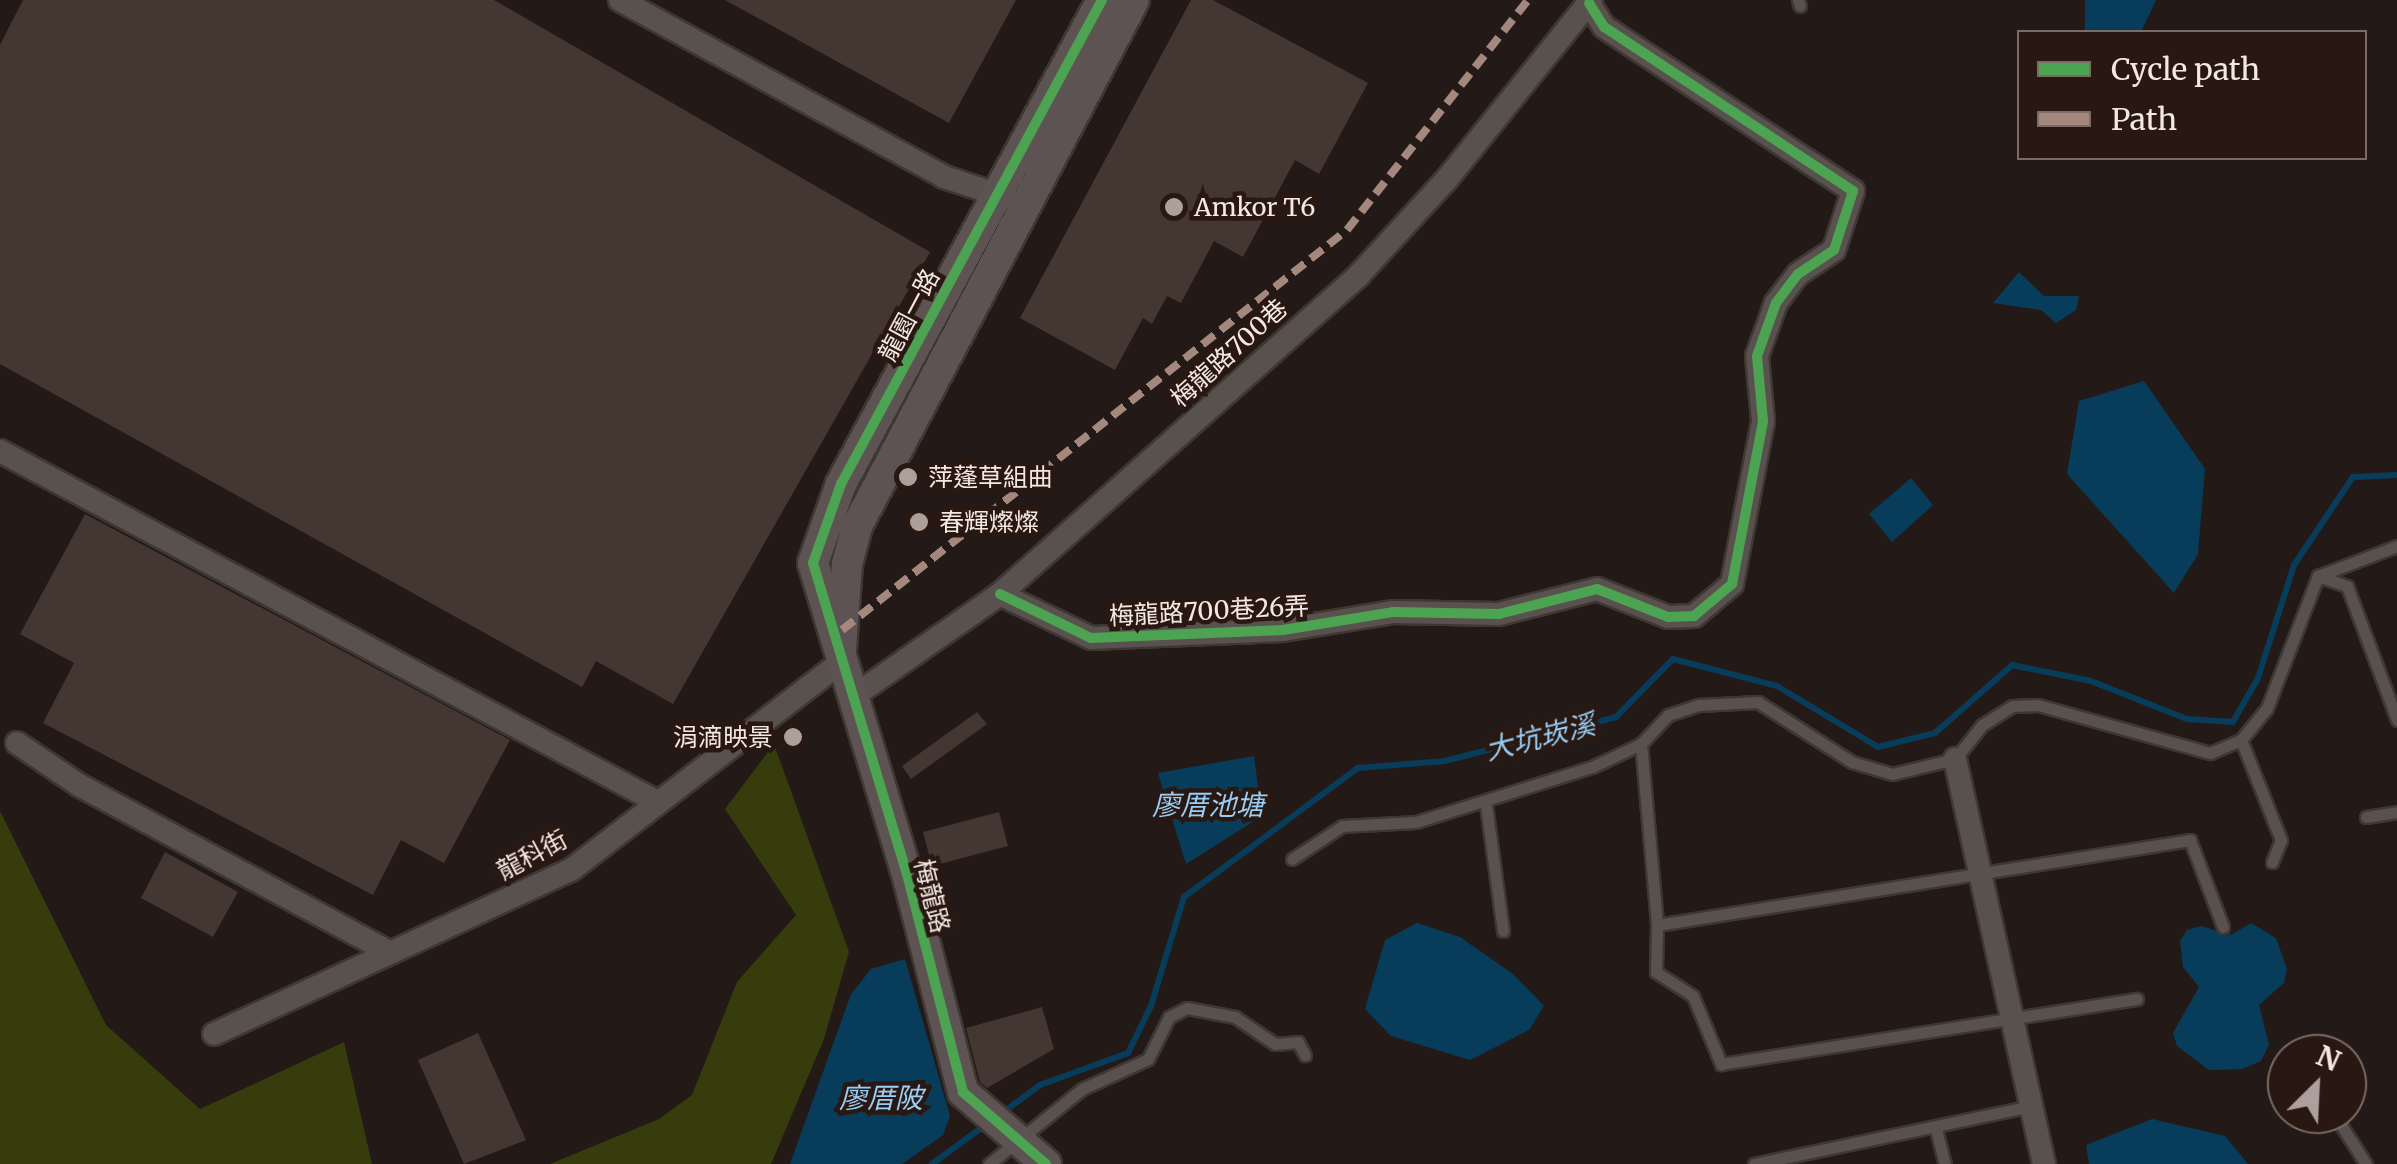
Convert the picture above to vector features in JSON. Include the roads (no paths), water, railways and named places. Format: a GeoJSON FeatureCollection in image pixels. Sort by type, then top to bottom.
{"type":"FeatureCollection","features":[{"type":"Feature","properties":{"kind":"street"},"geometry":{"type":"LineString","coordinates":[[620,0],[944,177],[1011,200]]}},
{"type":"Feature","properties":{"kind":"street","name":"龍園一路"},"geometry":{"type":"LineString","coordinates":[[840,662],[846,564],[856,526],[1102,0]]}},
{"type":"Feature","properties":{"kind":"street","name":"龍園一路"},"geometry":{"type":"LineString","coordinates":[[1011,200],[1134,0]]}},
{"type":"Feature","properties":{"kind":"street","name":"梅龍路700巷"},"geometry":{"type":"LineString","coordinates":[[854,696],[1000,594],[1358,276],[1447,179],[1590,2]]}},
{"type":"Feature","properties":{"kind":"street","name":"梅龍路700巷26弄"},"geometry":{"type":"LineString","coordinates":[[1000,594],[1091,638],[1282,630],[1392,612],[1500,614],[1596,589],[1668,617],[1694,616],[1732,584],[1764,421],[1756,356],[1776,303],[1798,274],[1834,250],[1853,191],[1604,27],[1590,2]]}},
{"type":"Feature","properties":{"kind":"street"},"geometry":{"type":"LineString","coordinates":[[0,451],[654,800]]}},
{"type":"Feature","properties":{"kind":"street","name":"梅龍路"},"geometry":{"type":"LineString","coordinates":[[840,662],[854,696],[909,881],[945,1038],[963,1092],[1002,1131],[1046,1164]]}},
{"type":"Feature","properties":{"kind":"street","name":"龍科街"},"geometry":{"type":"LineString","coordinates":[[214,1034],[571,870],[654,800],[840,662]]}},
{"type":"Feature","properties":{"kind":"street"},"geometry":{"type":"LineString","coordinates":[[18,743],[79,785],[391,953]]}},
{"type":"Feature","properties":{"kind":"street"},"geometry":{"type":"LineString","coordinates":[[1955,760],[1984,877],[2044,1164]]}},
{"type":"Feature","properties":{"kind":"lane"},"geometry":{"type":"LineString","coordinates":[[1292,859],[1342,826],[1416,822],[1486,805],[1641,744],[1668,715],[1699,705],[1758,702],[1873,771],[1892,774],[1955,760],[1982,726],[2012,706],[2038,705],[2180,750],[2210,753],[2241,740],[2267,708],[2318,576],[2397,546]]}},
{"type":"Feature","properties":{"kind":"lane"},"geometry":{"type":"LineString","coordinates":[[2318,576],[2347,586],[2397,720]]}},
{"type":"Feature","properties":{"kind":"lane"},"geometry":{"type":"LineString","coordinates":[[2241,740],[2281,840],[2272,862]]}},
{"type":"Feature","properties":{"kind":"lane"},"geometry":{"type":"LineString","coordinates":[[1641,744],[1657,925],[1656,972],[1694,996],[1720,1064],[2137,999]]}},
{"type":"Feature","properties":{"kind":"lane"},"geometry":{"type":"LineString","coordinates":[[1486,805],[1503,931]]}},
{"type":"Feature","properties":{"kind":"lane"},"geometry":{"type":"LineString","coordinates":[[2366,817],[2397,812]]}},
{"type":"Feature","properties":{"kind":"lane"},"geometry":{"type":"LineString","coordinates":[[1657,925],[1984,877],[2190,840],[2222,927]]}},
{"type":"Feature","properties":{"kind":"lane"},"geometry":{"type":"LineString","coordinates":[[989,1164],[1002,1131],[1148,1059],[1169,1017],[1187,1008],[1235,1017],[1275,1044],[1298,1042],[1305,1055]]}},
{"type":"Feature","properties":{"kind":"lane"},"geometry":{"type":"LineString","coordinates":[[1754,1164],[2032,1106]]}},
{"type":"Feature","properties":{"kind":"lane"},"geometry":{"type":"LineString","coordinates":[[1936,1129],[1945,1164]]}},
{"type":"Feature","properties":{"kind":"lane"},"geometry":{"type":"LineString","coordinates":[[2347,1134],[2366,1164]]}},
{"type":"Feature","properties":{"kind":"water"},"geometry":{"type":"Polygon","coordinates":[[[2085,0],[2156,0],[2142,30],[2085,30],[2085,0]]]}},
{"type":"Feature","properties":{"kind":"water"},"geometry":{"type":"Polygon","coordinates":[[[2019,272],[2044,296],[2079,296],[2076,310],[2056,323],[2041,310],[1993,303],[2019,272]]]}},
{"type":"Feature","properties":{"kind":"water"},"geometry":{"type":"Polygon","coordinates":[[[2144,381],[2205,469],[2198,554],[2174,593],[2067,474],[2079,401],[2144,381]]]}},
{"type":"Feature","properties":{"kind":"water"},"geometry":{"type":"Polygon","coordinates":[[[1911,478],[1933,505],[1892,542],[1869,514],[1911,478]]]}},
{"type":"Feature","properties":{"kind":"water","name":"廖厝池塘"},"geometry":{"type":"Polygon","coordinates":[[[1254,756],[1262,816],[1186,864],[1158,773],[1254,756]]]}},
{"type":"Feature","properties":{"kind":"water"},"geometry":{"type":"Polygon","coordinates":[[[1417,923],[1460,937],[1513,974],[1544,1006],[1529,1030],[1470,1060],[1391,1036],[1365,1009],[1385,940],[1417,923]]]}},
{"type":"Feature","properties":{"kind":"water"},"geometry":{"type":"Polygon","coordinates":[[[2251,923],[2276,938],[2287,969],[2284,983],[2259,1005],[2267,1037],[2261,1061],[2242,1069],[2209,1070],[2177,1046],[2173,1033],[2199,987],[2183,967],[2180,941],[2187,930],[2201,926],[2231,935],[2251,923]]]}},
{"type":"Feature","properties":{"kind":"water","name":"廖厝陂"},"geometry":{"type":"Polygon","coordinates":[[[905,959],[950,1116],[943,1135],[902,1164],[790,1164],[851,994],[871,969],[905,959]]]}},
{"type":"Feature","properties":{"kind":"water"},"geometry":{"type":"Polygon","coordinates":[[[2152,1119],[2225,1136],[2248,1164],[2089,1164],[2086,1145],[2152,1119]]]}},
{"type":"Feature","properties":{"kind":"waterway","name":"大坑崁溪"},"geometry":{"type":"LineString","coordinates":[[1002,1113],[1040,1085],[1128,1053],[1151,1006],[1184,897],[1358,768],[1445,761],[1616,717],[1673,659],[1777,686],[1878,747],[1935,733],[2012,665],[2091,681],[2187,719],[2233,722],[2258,678],[2294,565],[2353,477],[2397,475]]}},
{"type":"Feature","properties":{"kind":"waterway","name":"大坑崁溪"},"geometry":{"type":"LineString","coordinates":[[932,1164],[988,1123]]}},
{"type":"Feature","properties":{"kind":"place","name":"Amkor T6"},"geometry":{"type":"Point","coordinates":[1174,207]}},
{"type":"Feature","properties":{"kind":"place","name":"萍蓬草組曲"},"geometry":{"type":"Point","coordinates":[908,477]}},
{"type":"Feature","properties":{"kind":"place","name":"春輝燦燦"},"geometry":{"type":"Point","coordinates":[919,522]}},
{"type":"Feature","properties":{"kind":"place","name":"涓滴映景"},"geometry":{"type":"Point","coordinates":[793,737]}}]}
